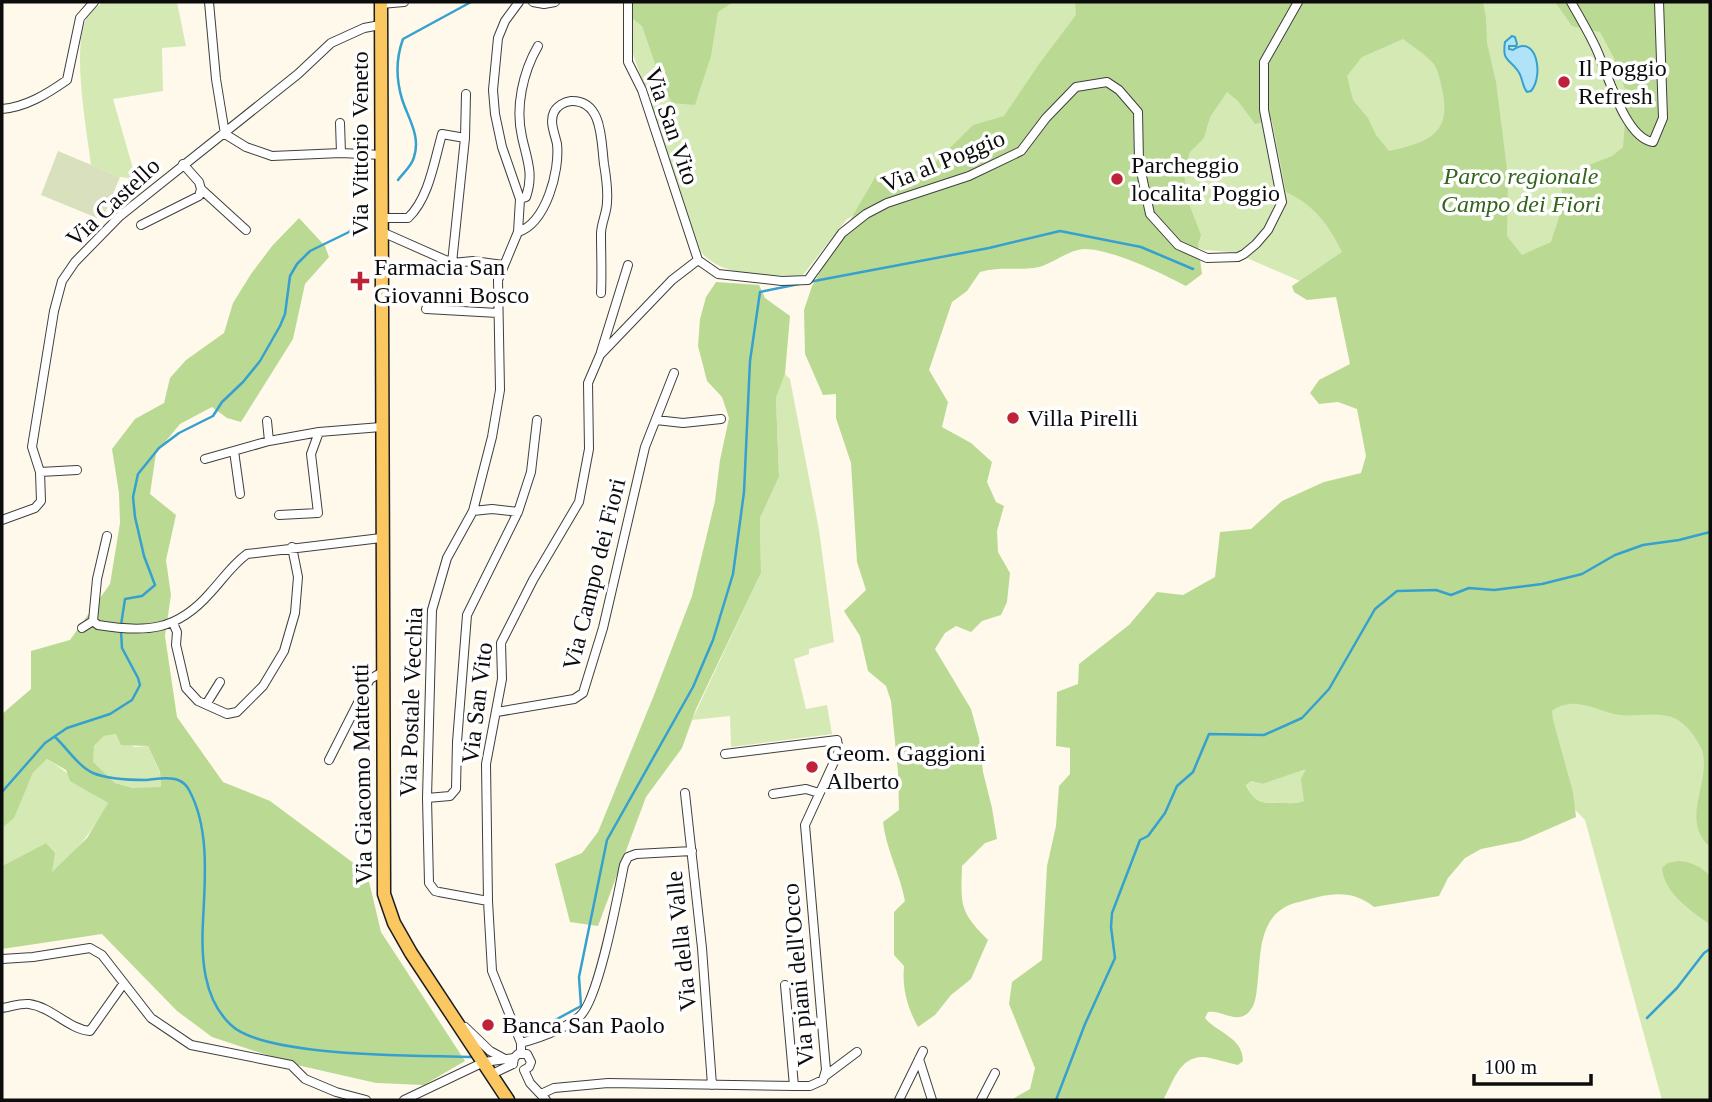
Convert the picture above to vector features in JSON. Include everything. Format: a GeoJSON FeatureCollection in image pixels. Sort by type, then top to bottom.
{"type":"FeatureCollection","features":[{"type":"Feature","properties":{"kind":"main road","name":"Via Vittorio Veneto"},"geometry":{"type":"LineString","coordinates":[[381,3],[381,538]]}},
{"type":"Feature","properties":{"kind":"main road","name":"Via Giacomo Matteotti"},"geometry":{"type":"LineString","coordinates":[[381,538],[384,894],[394,923],[488,1068],[505,1099]]}},
{"type":"Feature","properties":{"kind":"street"},"geometry":{"type":"LineString","coordinates":[[2,109],[44,96],[67,80],[80,18],[94,2]]}},
{"type":"Feature","properties":{"kind":"street"},"geometry":{"type":"LineString","coordinates":[[209,2],[216,79],[225,134],[246,148],[272,156],[341,153],[382,155]]}},
{"type":"Feature","properties":{"kind":"street"},"geometry":{"type":"LineString","coordinates":[[381,3],[404,2]]}},
{"type":"Feature","properties":{"kind":"street","name":"Via Postale Vecchia"},"geometry":{"type":"LineString","coordinates":[[488,901],[439,892],[432,887],[428,877],[426,798],[432,610],[447,558],[472,511],[492,437],[500,390],[498,280],[518,232],[520,199],[502,148],[493,90],[498,38],[505,21],[519,2]]}},
{"type":"Feature","properties":{"kind":"street"},"geometry":{"type":"LineString","coordinates":[[533,2],[555,2]]}},
{"type":"Feature","properties":{"kind":"street","name":"Via San Vito"},"geometry":{"type":"LineString","coordinates":[[628,2],[628,62],[642,90],[698,260]]}},
{"type":"Feature","properties":{"kind":"street","name":"Via al Poggio"},"geometry":{"type":"LineString","coordinates":[[698,260],[718,274],[782,281],[808,280],[842,233],[866,214],[887,202],[968,176],[1021,151],[1046,118],[1076,87],[1107,82],[1119,90],[1138,112],[1139,162],[1150,214],[1178,245],[1207,258],[1238,257],[1256,244],[1268,230],[1282,202],[1264,110],[1264,62],[1298,2]]}},
{"type":"Feature","properties":{"kind":"street"},"geometry":{"type":"LineString","coordinates":[[1571,2],[1635,132],[1645,141],[1653,142],[1663,118],[1659,2]]}},
{"type":"Feature","properties":{"kind":"street","name":"Via Castello"},"geometry":{"type":"LineString","coordinates":[[2,520],[39,506],[41,500],[40,472],[32,447],[54,311],[62,281],[75,262],[111,225],[183,164],[225,134],[298,74],[331,43],[364,28],[380,25]]}},
{"type":"Feature","properties":{"kind":"street","name":"Via Postale Vecchia"},"geometry":{"type":"LineString","coordinates":[[520,199],[526,197],[530,187],[529,159],[521,136],[520,98],[538,46]]}},
{"type":"Feature","properties":{"kind":"street"},"geometry":{"type":"LineString","coordinates":[[452,263],[465,138],[466,94]]}},
{"type":"Feature","properties":{"kind":"street","name":"Via Postale Vecchia"},"geometry":{"type":"LineString","coordinates":[[518,232],[527,229],[548,200],[556,168],[557,146],[551,121],[553,113],[566,102],[574,101],[587,105],[596,113],[606,173],[607,203],[601,231],[601,293]]}},
{"type":"Feature","properties":{"kind":"street"},"geometry":{"type":"LineString","coordinates":[[340,123],[341,153]]}},
{"type":"Feature","properties":{"kind":"street"},"geometry":{"type":"LineString","coordinates":[[382,225],[408,218],[418,209],[442,134],[465,138]]}},
{"type":"Feature","properties":{"kind":"street","name":"Via Castello"},"geometry":{"type":"LineString","coordinates":[[183,164],[199,182],[201,189],[246,230]]}},
{"type":"Feature","properties":{"kind":"street","name":"Via Castello"},"geometry":{"type":"LineString","coordinates":[[141,225],[199,196],[201,189]]}},
{"type":"Feature","properties":{"kind":"street"},"geometry":{"type":"LineString","coordinates":[[382,225],[452,263],[473,261],[503,265]]}},
{"type":"Feature","properties":{"kind":"street"},"geometry":{"type":"LineString","coordinates":[[600,355],[672,280],[698,260]]}},
{"type":"Feature","properties":{"kind":"street"},"geometry":{"type":"LineString","coordinates":[[600,355],[628,265]]}},
{"type":"Feature","properties":{"kind":"street"},"geometry":{"type":"LineString","coordinates":[[426,309],[498,313]]}},
{"type":"Feature","properties":{"kind":"street","name":"Via San Vito"},"geometry":{"type":"LineString","coordinates":[[488,901],[486,764],[502,678],[501,643],[533,580],[579,502],[589,449],[588,383],[600,355]]}},
{"type":"Feature","properties":{"kind":"street","name":"Via Campo dei Fiori"},"geometry":{"type":"LineString","coordinates":[[497,712],[574,699],[583,693],[603,628],[645,447],[674,373]]}},
{"type":"Feature","properties":{"kind":"street"},"geometry":{"type":"LineString","coordinates":[[656,420],[683,423],[721,419]]}},
{"type":"Feature","properties":{"kind":"street"},"geometry":{"type":"LineString","coordinates":[[426,798],[450,796],[456,789],[467,615],[518,512],[531,472],[537,420]]}},
{"type":"Feature","properties":{"kind":"street"},"geometry":{"type":"LineString","coordinates":[[267,421],[269,441]]}},
{"type":"Feature","properties":{"kind":"street"},"geometry":{"type":"LineString","coordinates":[[205,459],[269,441],[319,432],[381,427]]}},
{"type":"Feature","properties":{"kind":"street"},"geometry":{"type":"LineString","coordinates":[[279,515],[318,513],[310,454],[319,432]]}},
{"type":"Feature","properties":{"kind":"street"},"geometry":{"type":"LineString","coordinates":[[234,452],[240,494]]}},
{"type":"Feature","properties":{"kind":"street"},"geometry":{"type":"LineString","coordinates":[[40,472],[77,470]]}},
{"type":"Feature","properties":{"kind":"street"},"geometry":{"type":"LineString","coordinates":[[472,511],[492,509],[518,512]]}},
{"type":"Feature","properties":{"kind":"street"},"geometry":{"type":"LineString","coordinates":[[93,621],[97,579],[107,536]]}},
{"type":"Feature","properties":{"kind":"street"},"geometry":{"type":"LineString","coordinates":[[93,621],[98,625],[143,629],[173,623],[181,620],[209,595],[232,565],[247,554],[381,538]]}},
{"type":"Feature","properties":{"kind":"street"},"geometry":{"type":"LineString","coordinates":[[173,623],[186,688],[198,701],[227,714],[237,712],[263,686],[284,651],[295,613],[298,577],[292,547]]}},
{"type":"Feature","properties":{"kind":"street"},"geometry":{"type":"LineString","coordinates":[[82,628],[93,621]]}},
{"type":"Feature","properties":{"kind":"street"},"geometry":{"type":"LineString","coordinates":[[328,760],[370,679],[382,673]]}},
{"type":"Feature","properties":{"kind":"street"},"geometry":{"type":"LineString","coordinates":[[207,703],[220,682]]}},
{"type":"Feature","properties":{"kind":"street","name":"Via piani dell'Occo"},"geometry":{"type":"LineString","coordinates":[[544,1097],[554,1088],[608,1083],[794,1086],[815,1084],[823,1080],[825,1076],[805,825],[839,751],[838,740],[725,754]]}},
{"type":"Feature","properties":{"kind":"street"},"geometry":{"type":"LineString","coordinates":[[773,794],[806,789],[819,793]]}},
{"type":"Feature","properties":{"kind":"street","name":"Via della Valle"},"geometry":{"type":"LineString","coordinates":[[685,793],[703,962],[712,1085]]}},
{"type":"Feature","properties":{"kind":"street"},"geometry":{"type":"LineString","coordinates":[[404,1100],[517,1054],[584,1011],[594,989],[624,865],[628,858],[636,854],[692,851]]}},
{"type":"Feature","properties":{"kind":"street"},"geometry":{"type":"LineString","coordinates":[[488,901],[492,971],[517,1054],[516,1068],[524,1070],[529,1067],[530,1059],[527,1054],[517,1054],[503,1058],[488,1068]]}},
{"type":"Feature","properties":{"kind":"street"},"geometry":{"type":"LineString","coordinates":[[2,959],[90,948],[102,955],[151,1017],[191,1045],[291,1065],[305,1079],[335,1092],[366,1100]]}},
{"type":"Feature","properties":{"kind":"street"},"geometry":{"type":"LineString","coordinates":[[2,1008],[30,1004],[56,1015],[79,1030],[90,1031],[124,983]]}},
{"type":"Feature","properties":{"kind":"street"},"geometry":{"type":"LineString","coordinates":[[785,985],[794,1086]]}},
{"type":"Feature","properties":{"kind":"street"},"geometry":{"type":"LineString","coordinates":[[451,1013],[490,1051],[503,1058]]}},
{"type":"Feature","properties":{"kind":"street"},"geometry":{"type":"LineString","coordinates":[[825,1076],[857,1052]]}},
{"type":"Feature","properties":{"kind":"street"},"geometry":{"type":"LineString","coordinates":[[899,1100],[921,1055],[932,1100]]}},
{"type":"Feature","properties":{"kind":"street"},"geometry":{"type":"LineString","coordinates":[[524,1070],[530,1083],[544,1097]]}},
{"type":"Feature","properties":{"kind":"street"},"geometry":{"type":"LineString","coordinates":[[981,1100],[995,1073]]}},
{"type":"Feature","properties":{"kind":"green space"},"geometry":{"type":"Polygon","coordinates":[[[103,2],[177,2],[186,46],[162,48],[163,91],[113,99],[136,179],[120,177],[91,165],[81,86],[81,43],[90,13],[103,2]]]}},
{"type":"Feature","properties":{"kind":"green space","name":"Parco regionale Campo dei Fiori"},"geometry":{"type":"Polygon","coordinates":[[[631,2],[1710,2],[1710,1100],[1662,1100],[1585,820],[1471,702],[1385,318],[1233,252],[1203,250],[1190,244],[1042,112],[876,201],[846,220],[803,275],[745,273],[721,266],[701,252],[633,54],[631,2]]]}},
{"type":"Feature","properties":{"kind":"green space"},"geometry":{"type":"Polygon","coordinates":[[[633,2],[733,2],[718,12],[711,56],[695,105],[672,103],[660,78],[642,26],[633,19],[633,2]]]}},
{"type":"Feature","properties":{"kind":"green space"},"geometry":{"type":"Polygon","coordinates":[[[1075,2],[1483,2],[1508,177],[1507,236],[1522,255],[1551,242],[1559,217],[1564,175],[1612,156],[1623,147],[1627,95],[1614,58],[1600,32],[1572,26],[1555,2],[1710,2],[1710,847],[1701,836],[1696,813],[1703,775],[1702,750],[1687,727],[1667,716],[1620,715],[1578,704],[1561,706],[1552,711],[1553,720],[1573,792],[1576,817],[1521,841],[1481,849],[1465,858],[1448,878],[1439,896],[1374,907],[1354,896],[1333,894],[1287,906],[1277,913],[1265,931],[1256,998],[1248,1013],[1234,1017],[1208,1012],[1205,1018],[1239,1046],[1243,1061],[1238,1065],[1204,1057],[1188,1061],[1178,1072],[1163,1100],[1011,1100],[1030,1089],[1035,1068],[1009,1004],[1012,982],[1042,960],[1047,866],[1056,826],[1059,786],[1070,774],[1070,748],[1056,746],[1057,692],[1078,684],[1079,664],[1129,625],[1157,592],[1183,595],[1215,577],[1220,532],[1251,529],[1282,501],[1324,482],[1361,473],[1366,456],[1357,409],[1338,402],[1319,404],[1310,393],[1319,380],[1350,364],[1336,297],[1307,300],[1294,292],[1292,286],[1342,252],[1320,217],[1305,203],[1286,192],[1272,120],[1255,124],[1238,101],[1227,92],[1210,117],[1204,138],[1190,152],[1184,170],[1186,196],[1201,235],[1198,244],[1202,274],[1186,286],[1122,257],[1084,249],[1039,267],[980,272],[967,291],[952,302],[929,370],[948,402],[942,427],[971,443],[992,462],[987,482],[996,502],[1004,506],[997,531],[998,552],[1010,573],[1007,602],[1001,615],[982,621],[971,632],[956,626],[945,633],[935,649],[971,709],[979,738],[997,839],[985,843],[962,866],[964,907],[972,922],[988,940],[971,979],[951,995],[935,1015],[918,1027],[906,997],[904,966],[894,955],[894,912],[905,901],[883,822],[899,810],[891,701],[886,686],[868,671],[860,636],[844,611],[866,590],[857,562],[851,463],[836,418],[836,394],[823,395],[805,354],[804,310],[812,286],[877,174],[894,176],[930,168],[973,125],[1004,116],[1076,15],[1075,2]],[[1403,39],[1362,57],[1347,76],[1353,100],[1389,151],[1424,141],[1439,128],[1443,120],[1443,94],[1435,66],[1403,39]],[[1306,769],[1263,784],[1251,781],[1246,785],[1260,801],[1301,802],[1304,801],[1301,779],[1306,769]]]}},
{"type":"Feature","properties":{"kind":"green space"},"geometry":{"type":"Polygon","coordinates":[[[58,151],[120,177],[102,220],[41,195],[58,151]]]}},
{"type":"Feature","properties":{"kind":"green space"},"geometry":{"type":"Polygon","coordinates":[[[299,218],[325,246],[329,257],[305,284],[293,339],[241,422],[227,418],[212,407],[180,424],[156,453],[150,494],[176,515],[166,560],[171,595],[165,636],[177,717],[223,782],[270,801],[367,873],[381,932],[465,1061],[424,1085],[376,1083],[297,1065],[212,1037],[177,1011],[102,934],[2,949],[2,866],[46,843],[55,853],[52,872],[87,838],[108,803],[70,781],[66,770],[47,759],[33,773],[14,818],[2,828],[2,714],[31,689],[31,651],[70,640],[110,584],[120,523],[119,493],[112,449],[135,419],[164,403],[170,378],[186,360],[224,333],[233,303],[272,246],[299,218]],[[116,734],[104,736],[94,746],[93,762],[115,783],[133,788],[161,787],[160,772],[148,746],[121,745],[116,734]]]}},
{"type":"Feature","properties":{"kind":"green space"},"geometry":{"type":"Polygon","coordinates":[[[716,282],[759,285],[765,298],[790,316],[785,374],[776,398],[779,477],[760,518],[761,573],[696,709],[682,748],[646,797],[598,926],[570,922],[555,864],[582,853],[598,832],[692,596],[715,501],[729,418],[722,397],[707,381],[698,346],[700,319],[706,297],[716,282]]]}},
{"type":"Feature","properties":{"kind":"green space"},"geometry":{"type":"Polygon","coordinates":[[[785,374],[790,379],[819,530],[834,642],[809,649],[809,654],[794,659],[806,709],[827,705],[832,734],[731,747],[730,716],[692,720],[761,573],[760,518],[779,477],[776,398],[785,374]]]}},
{"type":"Feature","properties":{"kind":"green space"},"geometry":{"type":"Polygon","coordinates":[[[116,734],[134,747],[148,746],[160,773],[161,788],[133,788],[115,783],[92,762],[94,746],[104,736],[116,734]]]}},
{"type":"Feature","properties":{"kind":"green space"},"geometry":{"type":"Polygon","coordinates":[[[47,759],[108,803],[83,841],[51,873],[46,843],[2,866],[2,828],[14,817],[33,773],[47,759]]]}},
{"type":"Feature","properties":{"kind":"green space"},"geometry":{"type":"Polygon","coordinates":[[[1307,768],[1305,801],[1302,802],[1260,801],[1246,784],[1251,781],[1263,784],[1307,768]]]}},
{"type":"Feature","properties":{"kind":"green space"},"geometry":{"type":"Polygon","coordinates":[[[1678,861],[1696,865],[1710,876],[1710,927],[1679,900],[1664,877],[1662,868],[1668,863],[1678,861]]]}},
{"type":"Feature","properties":{"kind":"water"},"geometry":{"type":"Polygon","coordinates":[[[1512,36],[1517,44],[1509,46],[1509,49],[1528,47],[1536,58],[1537,76],[1531,91],[1527,92],[1518,71],[1505,57],[1505,42],[1512,36]]]}},
{"type":"Feature","properties":{"kind":"waterway"},"geometry":{"type":"LineString","coordinates":[[398,180],[411,163],[416,149],[415,134],[399,84],[398,61],[403,39],[471,2]]}},
{"type":"Feature","properties":{"kind":"waterway"},"geometry":{"type":"LineString","coordinates":[[121,625],[125,599],[142,596],[155,585],[144,556],[135,517],[133,497],[138,474],[159,448],[179,433],[213,416],[222,402],[243,382],[260,361],[280,326],[285,314],[290,276],[297,264],[310,251],[349,232],[370,206]]}},
{"type":"Feature","properties":{"kind":"waterway"},"geometry":{"type":"LineString","coordinates":[[809,282],[989,248],[1060,231],[1141,247],[1193,269]]}},
{"type":"Feature","properties":{"kind":"waterway"},"geometry":{"type":"LineString","coordinates":[[546,1025],[581,1006],[579,977],[607,840],[693,687],[713,640],[733,574],[744,492],[750,361],[760,292],[799,284]]}},
{"type":"Feature","properties":{"kind":"waterway"},"geometry":{"type":"LineString","coordinates":[[1056,1100],[1085,1024],[1115,958],[1112,913],[1140,840],[1148,836],[1165,813],[1177,786],[1193,772],[1209,734],[1264,735],[1302,718],[1329,689],[1375,609],[1397,591],[1436,590],[1451,595],[1469,588],[1494,590],[1542,584],[1582,574],[1615,555],[1643,545],[1710,532]]}},
{"type":"Feature","properties":{"kind":"waterway"},"geometry":{"type":"LineString","coordinates":[[2,792],[45,743],[67,728],[110,714],[132,700],[140,685],[122,648],[121,631]]}},
{"type":"Feature","properties":{"kind":"waterway"},"geometry":{"type":"LineString","coordinates":[[55,737],[78,762],[93,773],[126,779],[171,778],[182,782],[188,789],[196,805],[205,854],[202,935],[206,977],[215,1003],[231,1025],[249,1036],[276,1044],[309,1049],[382,1055],[471,1057]]}},
{"type":"Feature","properties":{"kind":"waterway"},"geometry":{"type":"LineString","coordinates":[[1647,1018],[1710,949]]}},
{"type":"Feature","properties":{"kind":"place","name":"Il Poggio Refresh"},"geometry":{"type":"Point","coordinates":[1564,82]}},
{"type":"Feature","properties":{"kind":"place","name":"Parcheggio localita' Poggio"},"geometry":{"type":"Point","coordinates":[1117,179]}},
{"type":"Feature","properties":{"kind":"place","name":"Farmacia San Giovanni Bosco"},"geometry":{"type":"Point","coordinates":[360,281]}},
{"type":"Feature","properties":{"kind":"place","name":"Villa Pirelli"},"geometry":{"type":"Point","coordinates":[1013,418]}},
{"type":"Feature","properties":{"kind":"place","name":"Geom. Gaggioni Alberto"},"geometry":{"type":"Point","coordinates":[812,767]}},
{"type":"Feature","properties":{"kind":"place","name":"Banca San Paolo"},"geometry":{"type":"Point","coordinates":[488,1025]}}]}
